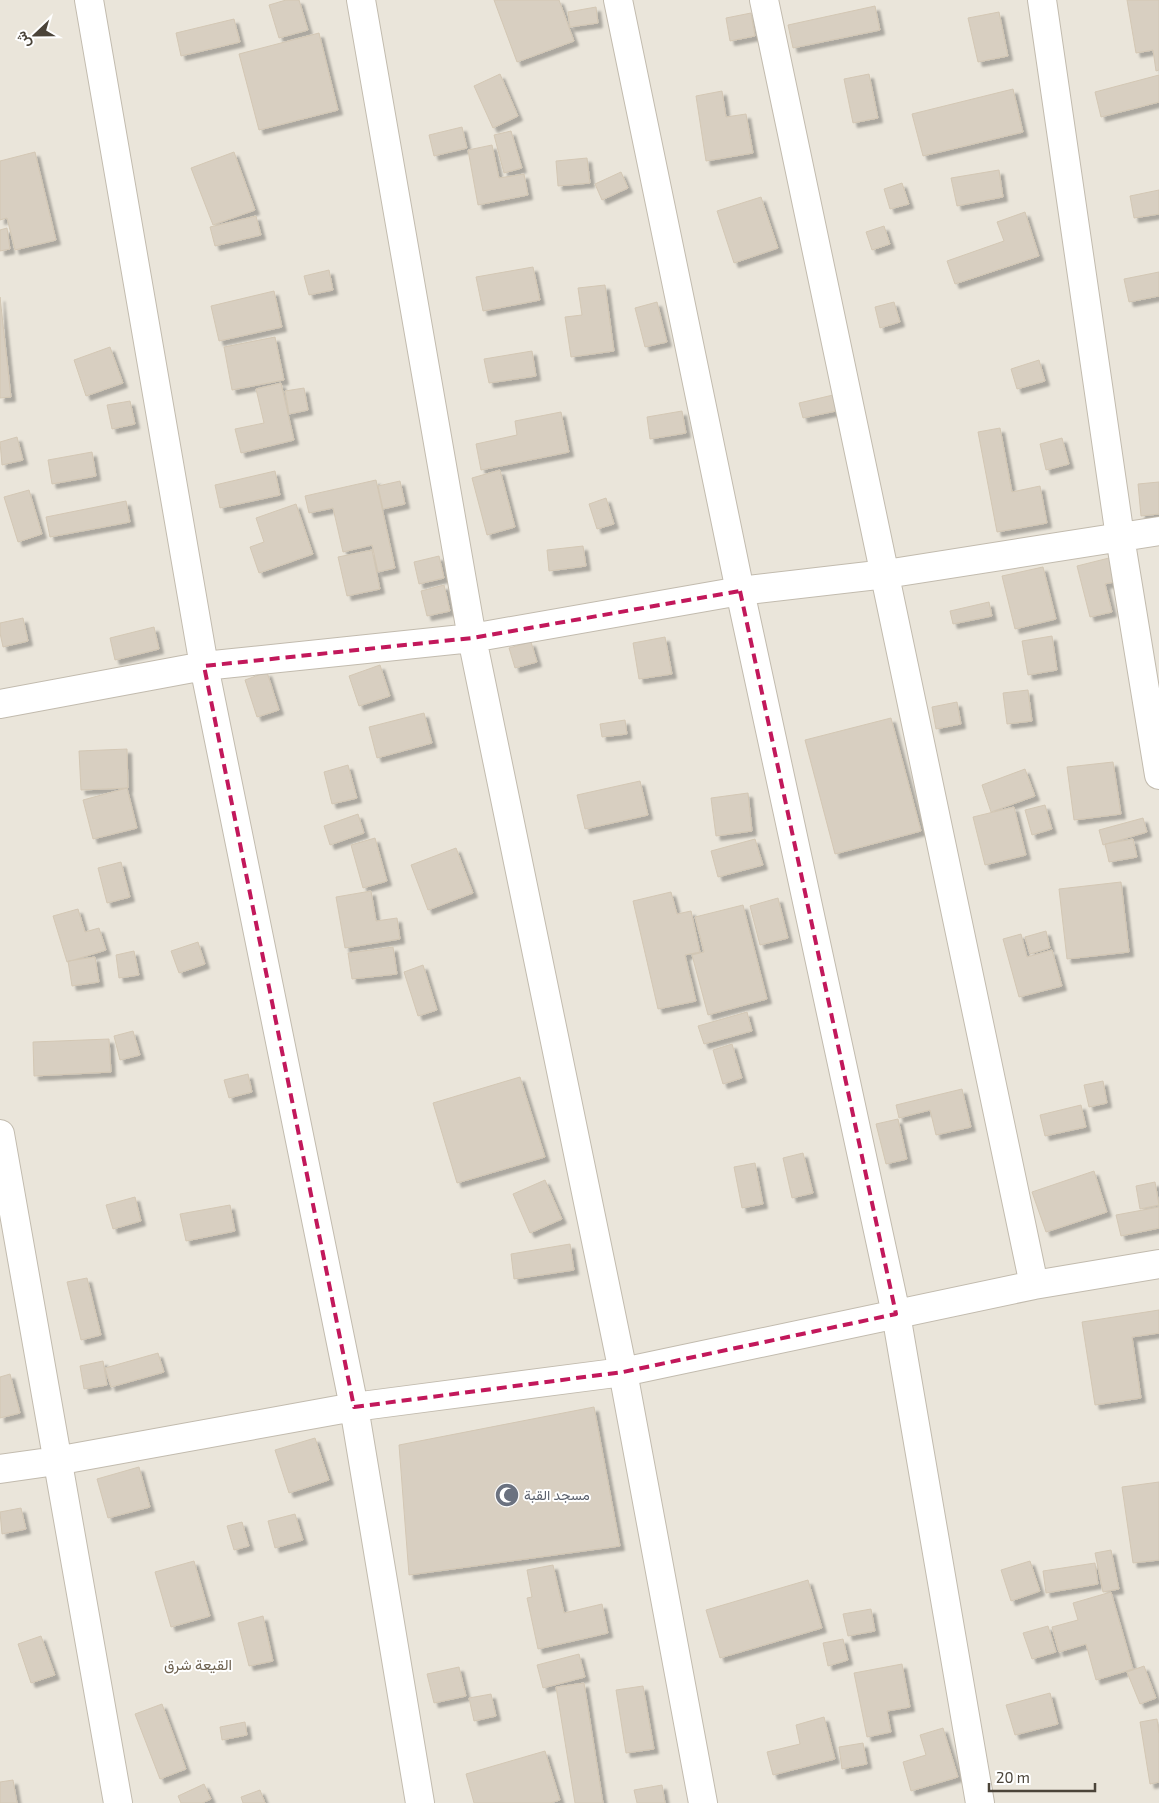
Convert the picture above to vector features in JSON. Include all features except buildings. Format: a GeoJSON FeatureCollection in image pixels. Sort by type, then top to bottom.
{"type":"FeatureCollection","features":[{"type":"Feature","properties":{"kind":"street"},"geometry":{"type":"LineString","coordinates":[[89,0],[204,666],[354,1407],[420,1803]]}},
{"type":"Feature","properties":{"kind":"street"},"geometry":{"type":"LineString","coordinates":[[361,0],[472,638],[624,1372],[703,1803]]}},
{"type":"Feature","properties":{"kind":"street"},"geometry":{"type":"LineString","coordinates":[[618,0],[740,591],[896,1314],[980,1803]]}},
{"type":"Feature","properties":{"kind":"street"},"geometry":{"type":"LineString","coordinates":[[764,0],[1034,1285]]}},
{"type":"Feature","properties":{"kind":"street"},"geometry":{"type":"LineString","coordinates":[[1042,0],[1120,537],[1159,775]]}},
{"type":"Feature","properties":{"kind":"street"},"geometry":{"type":"LineString","coordinates":[[0,704],[204,666],[472,638],[740,591],[886,574],[1159,531]]}},
{"type":"Feature","properties":{"kind":"street"},"geometry":{"type":"LineString","coordinates":[[0,1134],[56,1461],[118,1803]]}},
{"type":"Feature","properties":{"kind":"street"},"geometry":{"type":"LineString","coordinates":[[0,1469],[56,1461],[354,1407],[624,1372],[1034,1285],[1159,1264]]}},
{"type":"Feature","properties":{"kind":"highlighted area"},"geometry":{"type":"Polygon","coordinates":[[[740,591],[896,1314],[623,1372],[354,1407],[204,666],[472,638],[740,591]]]}},
{"type":"Feature","properties":{"kind":"shaded area"},"geometry":{"type":"Polygon","coordinates":[[[0,0],[1159,0],[1159,1803],[0,1803],[0,0]]]}},
{"type":"Feature","properties":{"kind":"place","name":"مسجد القبة"},"geometry":{"type":"Point","coordinates":[507,1495]}},
{"type":"Feature","properties":{"kind":"district","name":"القيعة شرق"},"geometry":{"type":"Point","coordinates":[198,1665]}}]}
